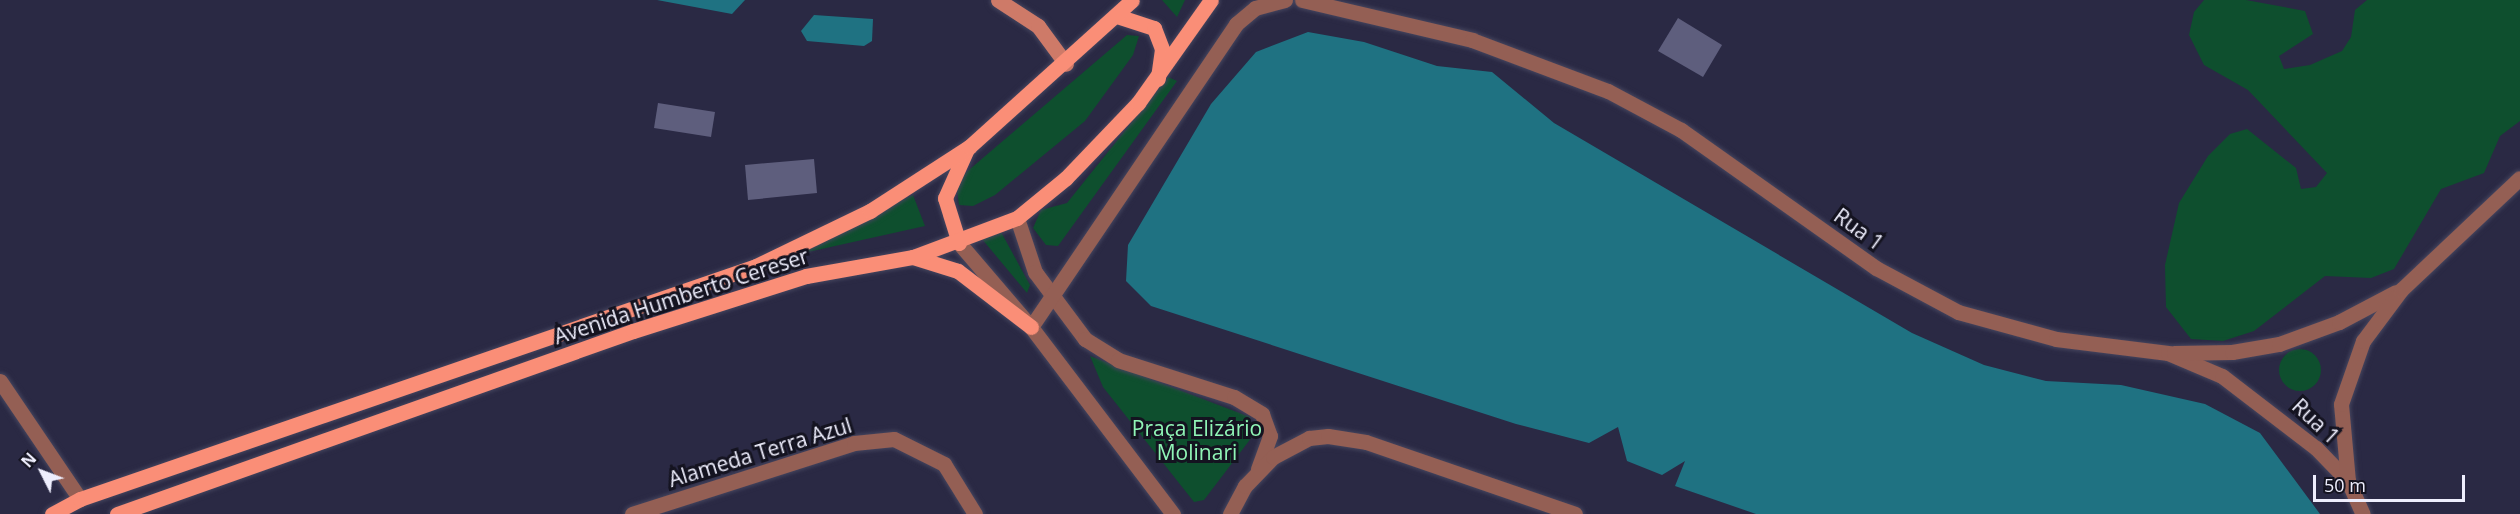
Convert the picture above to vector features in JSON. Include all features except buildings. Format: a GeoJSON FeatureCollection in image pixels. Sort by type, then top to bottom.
{"type":"FeatureCollection","features":[{"type":"Feature","properties":{"kind":"main road","name":"Avenida Humberto Cereser"},"geometry":{"type":"LineString","coordinates":[[52,514],[80,500],[756,266],[870,211],[969,147],[1066,63],[1132,0]]}},
{"type":"Feature","properties":{"kind":"main road","name":"Avenida Humberto Cereser"},"geometry":{"type":"LineString","coordinates":[[117,514],[633,331],[806,276],[913,257],[959,243],[1017,218],[1102,144],[1158,79],[1211,0]]}},
{"type":"Feature","properties":{"kind":"main road"},"geometry":{"type":"LineString","coordinates":[[1117,16],[1154,28],[1162,49],[1158,79]]}},
{"type":"Feature","properties":{"kind":"main road"},"geometry":{"type":"LineString","coordinates":[[959,243],[945,198],[969,147]]}},
{"type":"Feature","properties":{"kind":"main road"},"geometry":{"type":"LineString","coordinates":[[913,257],[958,271],[1031,327]]}},
{"type":"Feature","properties":{"kind":"street"},"geometry":{"type":"LineString","coordinates":[[998,0],[1038,26],[1066,63]]}},
{"type":"Feature","properties":{"kind":"street"},"geometry":{"type":"LineString","coordinates":[[1031,327],[1236,24],[1255,8],[1285,0]]}},
{"type":"Feature","properties":{"kind":"street","name":"Rua 1"},"geometry":{"type":"LineString","coordinates":[[1302,0],[1472,40],[1608,91],[1710,149],[1876,267],[1958,312],[2056,339],[2168,353],[2252,394],[2348,481],[2363,514]]}},
{"type":"Feature","properties":{"kind":"street"},"geometry":{"type":"LineString","coordinates":[[2348,481],[2341,433],[2345,382],[2363,341],[2401,290],[2520,178]]}},
{"type":"Feature","properties":{"kind":"street"},"geometry":{"type":"LineString","coordinates":[[1017,218],[1050,297],[1068,324],[1098,350],[1234,397],[1262,414],[1270,436],[1258,469],[1230,514]]}},
{"type":"Feature","properties":{"kind":"street"},"geometry":{"type":"LineString","coordinates":[[959,243],[1031,327],[1173,514]]}},
{"type":"Feature","properties":{"kind":"street"},"geometry":{"type":"LineString","coordinates":[[2168,353],[2232,352],[2279,344],[2339,322],[2401,290]]}},
{"type":"Feature","properties":{"kind":"street"},"geometry":{"type":"LineString","coordinates":[[0,381],[80,500]]}},
{"type":"Feature","properties":{"kind":"street"},"geometry":{"type":"LineString","coordinates":[[1258,469],[1309,438],[1346,437],[1575,514]]}},
{"type":"Feature","properties":{"kind":"street","name":"Alameda Terra Azul"},"geometry":{"type":"LineString","coordinates":[[632,514],[854,442],[894,439],[944,464],[975,514]]}},
{"type":"Feature","properties":{"kind":"green space"},"geometry":{"type":"Polygon","coordinates":[[[1162,0],[1185,0],[1177,17],[1162,0]]]}},
{"type":"Feature","properties":{"kind":"green space"},"geometry":{"type":"Polygon","coordinates":[[[2204,0],[2246,0],[2305,11],[2313,34],[2279,56],[2284,69],[2310,65],[2342,51],[2351,37],[2355,10],[2367,0],[2520,0],[2520,121],[2500,136],[2484,173],[2441,189],[2394,269],[2371,278],[2325,276],[2254,331],[2223,341],[2191,339],[2166,307],[2165,265],[2179,203],[2208,156],[2230,134],[2247,129],[2296,168],[2301,189],[2316,187],[2327,173],[2248,90],[2204,65],[2189,35],[2194,12],[2204,0]]]}},
{"type":"Feature","properties":{"kind":"green space"},"geometry":{"type":"Polygon","coordinates":[[[1127,35],[1139,36],[1133,55],[1085,121],[995,195],[973,206],[959,205],[956,181],[1127,35]]]}},
{"type":"Feature","properties":{"kind":"green space"},"geometry":{"type":"Polygon","coordinates":[[[1168,77],[1177,81],[1058,246],[1046,245],[1033,228],[1041,210],[1067,203],[1168,77]]]}},
{"type":"Feature","properties":{"kind":"green space"},"geometry":{"type":"Polygon","coordinates":[[[913,195],[925,226],[790,256],[913,195]]]}},
{"type":"Feature","properties":{"kind":"green space"},"geometry":{"type":"Polygon","coordinates":[[[1001,232],[1030,285],[1027,293],[982,239],[1001,232]]]}},
{"type":"Feature","properties":{"kind":"green space"},"geometry":{"type":"Polygon","coordinates":[[[2300,349],[2308,350],[2315,355],[2320,362],[2320,378],[2315,385],[2308,390],[2300,391],[2292,390],[2285,385],[2280,378],[2279,370],[2280,362],[2285,355],[2292,350],[2300,349]]]}},
{"type":"Feature","properties":{"kind":"green space","name":"Praça Elizário Molinari"},"geometry":{"type":"Polygon","coordinates":[[[1090,356],[1250,417],[1252,437],[1204,500],[1194,502],[1103,387],[1090,356]]]}},
{"type":"Feature","properties":{"kind":"shaded area"},"geometry":{"type":"Polygon","coordinates":[[[657,0],[745,0],[732,14],[657,0]]]}},
{"type":"Feature","properties":{"kind":"shaded area"},"geometry":{"type":"Polygon","coordinates":[[[814,15],[873,19],[872,41],[864,46],[807,41],[801,31],[814,15]]]}},
{"type":"Feature","properties":{"kind":"shaded area"},"geometry":{"type":"Polygon","coordinates":[[[1308,32],[1364,42],[1437,66],[1492,72],[1554,123],[1912,333],[1984,365],[2046,381],[2121,385],[2205,404],[2260,433],[2320,514],[1756,514],[1675,486],[1685,461],[1662,475],[1627,461],[1618,427],[1589,443],[1516,424],[1151,306],[1126,281],[1128,245],[1211,104],[1256,52],[1308,32]]]}}]}
